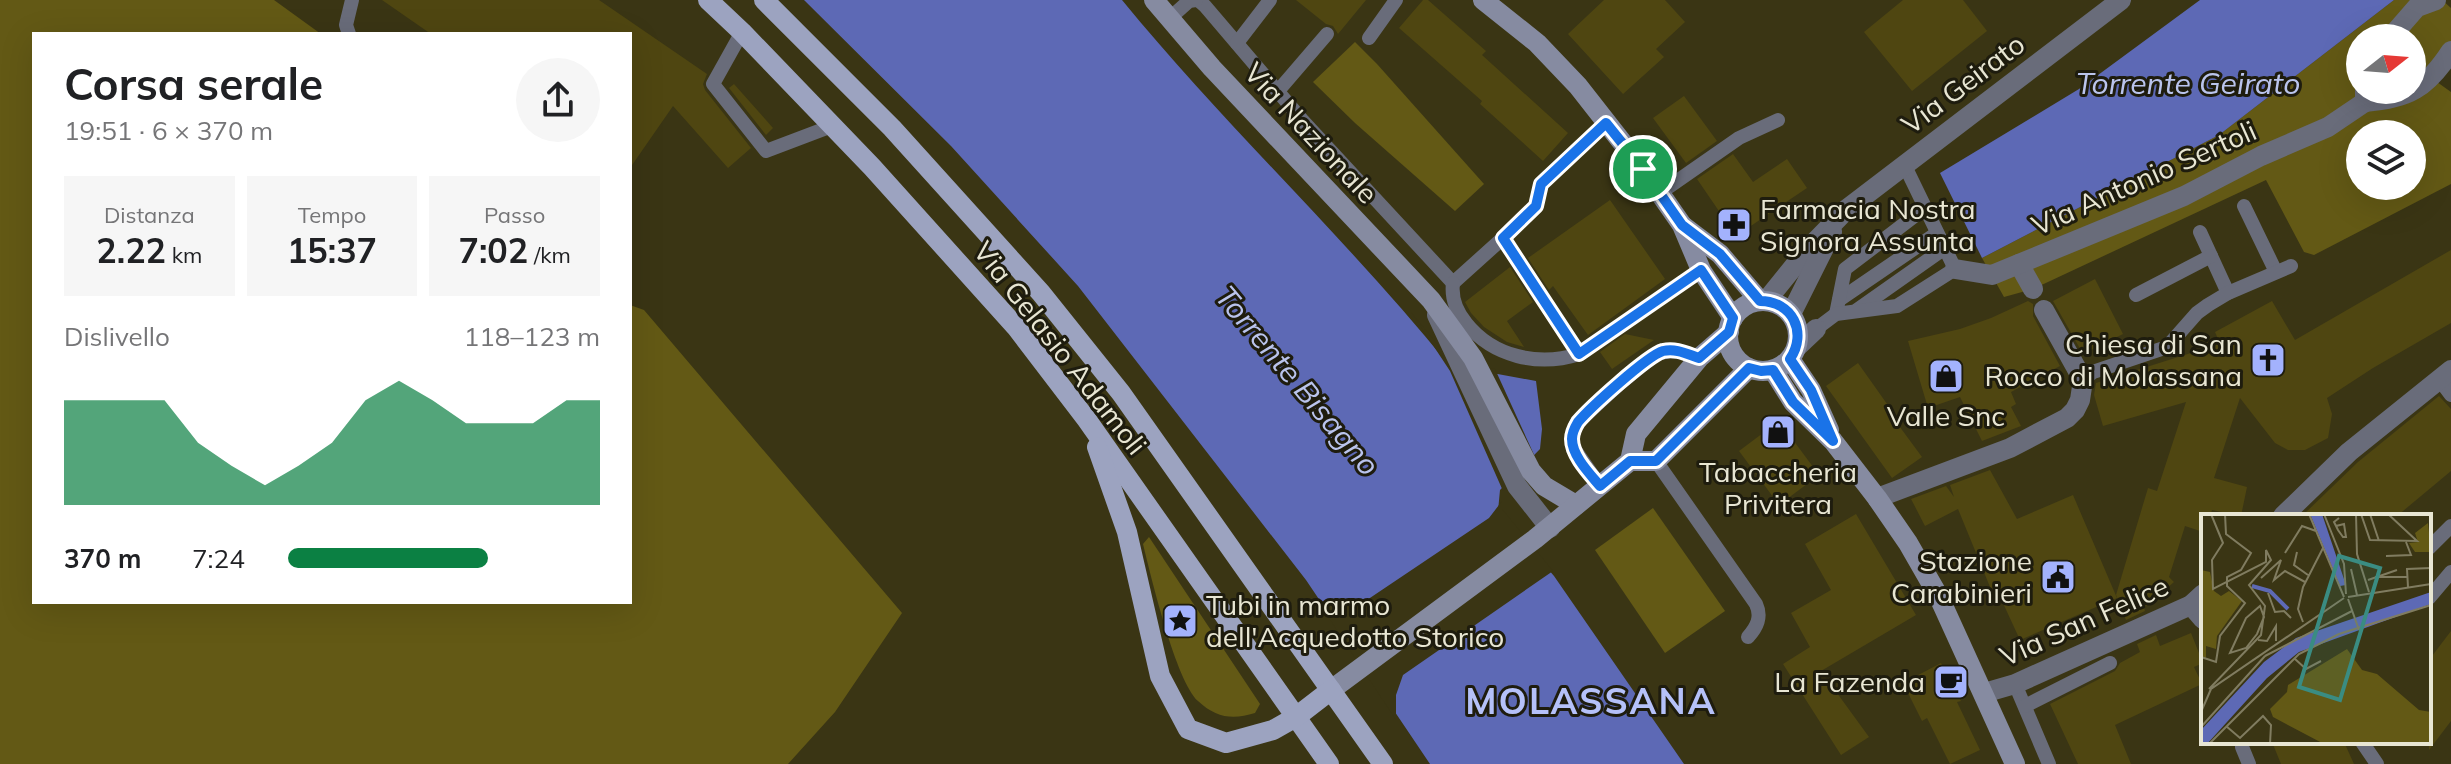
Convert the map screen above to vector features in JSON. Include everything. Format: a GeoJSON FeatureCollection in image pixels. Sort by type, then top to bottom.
{"type":"FeatureCollection","features":[{"type":"Feature","properties":{"kind":"main road","name":"Via Gelasio Adamoli"},"geometry":{"type":"LineString","coordinates":[[708,0],[832,126],[1016,327],[1087,420],[1329,764]]}},
{"type":"Feature","properties":{"kind":"main road","name":"Via Gelasio Adamoli"},"geometry":{"type":"LineString","coordinates":[[764,0],[892,128],[1041,293],[1121,393],[1383,764]]}},
{"type":"Feature","properties":{"kind":"main road","name":"Via Nazionale"},"geometry":{"type":"LineString","coordinates":[[1154,0],[1212,68],[1431,300],[1473,358],[1531,471],[1544,486],[1576,505]]}},
{"type":"Feature","properties":{"kind":"main road"},"geometry":{"type":"LineString","coordinates":[[1087,420],[1127,532],[1160,676],[1188,729],[1226,743],[1273,730],[1296,717],[1542,533],[1630,461],[1636,434],[1699,358],[1731,325],[1744,306],[1763,301],[1780,305],[1791,314],[1798,330],[1787,358],[1761,371],[1749,368],[1733,354],[1731,325],[1701,270],[1682,225],[1660,193],[1578,86],[1537,43],[1483,0]]}},
{"type":"Feature","properties":{"kind":"main road"},"geometry":{"type":"LineString","coordinates":[[1682,225],[1720,254],[1763,301]]}},
{"type":"Feature","properties":{"kind":"main road"},"geometry":{"type":"LineString","coordinates":[[1787,358],[1811,390],[1833,441],[1877,498],[1939,597],[2015,764]]}},
{"type":"Feature","properties":{"kind":"main road"},"geometry":{"type":"LineString","coordinates":[[1630,461],[1656,461],[1749,368]]}},
{"type":"Feature","properties":{"kind":"street","name":"Via Geirato"},"geometry":{"type":"LineString","coordinates":[[1763,301],[1841,214],[2121,0]]}},
{"type":"Feature","properties":{"kind":"street"},"geometry":{"type":"LineString","coordinates":[[2402,24],[2417,7],[2436,0]]}},
{"type":"Feature","properties":{"kind":"street"},"geometry":{"type":"LineString","coordinates":[[2426,80],[2451,51]]}},
{"type":"Feature","properties":{"kind":"street","name":"Via Antonio Sertoli"},"geometry":{"type":"LineString","coordinates":[[1955,269],[1992,275],[2019,264],[2184,196],[2261,156],[2328,127],[2355,104]]}},
{"type":"Feature","properties":{"kind":"street","name":"Via Geirato"},"geometry":{"type":"LineString","coordinates":[[1791,314],[1841,214]]}},
{"type":"Feature","properties":{"kind":"street","name":"Via Antonio Sertoli"},"geometry":{"type":"LineString","coordinates":[[2019,264],[2033,289]]}},
{"type":"Feature","properties":{"kind":"street","name":"Via Nazionale"},"geometry":{"type":"LineString","coordinates":[[1431,300],[1542,533]]}},
{"type":"Feature","properties":{"kind":"street"},"geometry":{"type":"LineString","coordinates":[[1877,498],[2010,448],[2067,418],[2075,410],[2083,380],[2044,310]]}},
{"type":"Feature","properties":{"kind":"street"},"geometry":{"type":"LineString","coordinates":[[1787,358],[1816,329]]}},
{"type":"Feature","properties":{"kind":"street"},"geometry":{"type":"LineString","coordinates":[[2285,514],[2349,452],[2447,381]]}},
{"type":"Feature","properties":{"kind":"street","name":"Via San Felice"},"geometry":{"type":"LineString","coordinates":[[1984,693],[2015,684],[2199,606]]}},
{"type":"Feature","properties":{"kind":"lane"},"geometry":{"type":"LineString","coordinates":[[348,32],[346,25],[352,0]]}},
{"type":"Feature","properties":{"kind":"lane"},"geometry":{"type":"LineString","coordinates":[[1237,43],[1270,0]]}},
{"type":"Feature","properties":{"kind":"lane"},"geometry":{"type":"LineString","coordinates":[[1369,38],[1396,0]]}},
{"type":"Feature","properties":{"kind":"lane"},"geometry":{"type":"LineString","coordinates":[[1170,18],[1189,1],[1200,2],[1453,283]]}},
{"type":"Feature","properties":{"kind":"lane"},"geometry":{"type":"LineString","coordinates":[[742,32],[713,84],[766,151],[832,126]]}},
{"type":"Feature","properties":{"kind":"lane"},"geometry":{"type":"LineString","coordinates":[[1278,91],[1327,34]]}},
{"type":"Feature","properties":{"kind":"lane"},"geometry":{"type":"LineString","coordinates":[[1660,193],[1739,138],[1778,120]]}},
{"type":"Feature","properties":{"kind":"lane"},"geometry":{"type":"LineString","coordinates":[[1606,123],[1541,184],[1536,206],[1453,283],[1451,294],[1456,308],[1473,332],[1489,346],[1515,357],[1556,359],[1579,354],[1701,270]]}},
{"type":"Feature","properties":{"kind":"lane"},"geometry":{"type":"LineString","coordinates":[[1837,307],[1855,312],[1897,306],[1955,269],[1904,164]]}},
{"type":"Feature","properties":{"kind":"lane"},"geometry":{"type":"LineString","coordinates":[[2244,206],[2276,272]]}},
{"type":"Feature","properties":{"kind":"lane"},"geometry":{"type":"LineString","coordinates":[[1837,307],[1845,269],[1925,208]]}},
{"type":"Feature","properties":{"kind":"lane"},"geometry":{"type":"LineString","coordinates":[[2200,232],[2228,293]]}},
{"type":"Feature","properties":{"kind":"lane"},"geometry":{"type":"LineString","coordinates":[[1816,329],[1837,307],[1937,233]]}},
{"type":"Feature","properties":{"kind":"lane"},"geometry":{"type":"LineString","coordinates":[[1503,238],[1579,354]]}},
{"type":"Feature","properties":{"kind":"lane"},"geometry":{"type":"LineString","coordinates":[[1855,312],[1945,248]]}},
{"type":"Feature","properties":{"kind":"lane"},"geometry":{"type":"LineString","coordinates":[[2136,295],[2211,256]]}},
{"type":"Feature","properties":{"kind":"lane"},"geometry":{"type":"LineString","coordinates":[[2083,380],[2093,372],[2167,347],[2197,313],[2228,293],[2291,266]]}},
{"type":"Feature","properties":{"kind":"lane"},"geometry":{"type":"LineString","coordinates":[[1600,486],[1573,447],[1576,424],[1656,354],[1676,350],[1699,358]]}},
{"type":"Feature","properties":{"kind":"lane"},"geometry":{"type":"LineString","coordinates":[[1656,461],[1759,611],[1759,618],[1748,637]]}},
{"type":"Feature","properties":{"kind":"lane"},"geometry":{"type":"LineString","coordinates":[[2431,546],[2451,526]]}},
{"type":"Feature","properties":{"kind":"lane"},"geometry":{"type":"LineString","coordinates":[[2431,596],[2451,572]]}},
{"type":"Feature","properties":{"kind":"lane"},"geometry":{"type":"LineString","coordinates":[[2025,706],[2110,663]]}},
{"type":"Feature","properties":{"kind":"lane"},"geometry":{"type":"LineString","coordinates":[[2015,684],[2049,764]]}},
{"type":"Feature","properties":{"kind":"lane"},"geometry":{"type":"LineString","coordinates":[[2243,744],[2249,764]]}},
{"type":"Feature","properties":{"kind":"lane"},"geometry":{"type":"LineString","coordinates":[[2363,744],[2377,764]]}},
{"type":"Feature","properties":{"kind":"shaded area"},"geometry":{"type":"Polygon","coordinates":[[[0,0],[274,0],[318,32],[32,32],[32,604],[632,604],[632,306],[644,310],[902,613],[835,712],[788,764],[0,764],[0,0]]]}},
{"type":"Feature","properties":{"kind":"shaded area"},"geometry":{"type":"Polygon","coordinates":[[[2394,0],[2442,0],[2451,8],[2451,65],[2437,82],[2451,92],[2451,184],[2426,197],[2426,120],[2346,120],[2346,200],[2420,200],[2314,255],[2304,252],[2266,180],[2033,289],[2004,297],[1982,258],[2219,135],[2346,37],[2346,104],[2426,104],[2426,24],[2363,24],[2394,0]]]}},
{"type":"Feature","properties":{"kind":"shaded area"},"geometry":{"type":"Polygon","coordinates":[[[1355,42],[1484,184],[1455,211],[1313,82],[1355,42]]]}},
{"type":"Feature","properties":{"kind":"shaded area"},"geometry":{"type":"Polygon","coordinates":[[[1653,508],[1725,611],[1665,653],[1595,550],[1653,508]]]}},
{"type":"Feature","properties":{"kind":"shaded area"},"geometry":{"type":"Polygon","coordinates":[[[1149,537],[1260,704],[1255,713],[1232,717],[1218,714],[1198,701],[1190,690],[1173,651],[1152,580],[1143,544],[1149,537]]]}},
{"type":"Feature","properties":{"kind":"water","name":"Torrente Bisagno"},"geometry":{"type":"Polygon","coordinates":[[[804,0],[1122,0],[1202,93],[1369,272],[1449,365],[1536,381],[1542,429],[1540,449],[1500,490],[1498,511],[1554,576],[1684,764],[1430,764],[1306,580],[1078,286],[951,146],[804,0]]]}},
{"type":"Feature","properties":{"kind":"water","name":"Torrente Geirato"},"geometry":{"type":"Polygon","coordinates":[[[2200,0],[2394,0],[2363,24],[2346,24],[2346,37],[2219,135],[1982,258],[1940,173],[2079,89],[2200,0]]]}},
{"type":"Feature","properties":{"kind":"pier"},"geometry":{"type":"Polygon","coordinates":[[[1411,312],[1451,361],[1495,369],[1536,459],[1503,491],[1450,371],[1411,312]]]}},
{"type":"Feature","properties":{"kind":"pier"},"geometry":{"type":"Polygon","coordinates":[[[1502,501],[1502,509],[1553,571],[1403,675],[1396,695],[1396,720],[1317,600],[1358,606],[1489,518],[1502,501]]]}},
{"type":"Feature","properties":{"kind":"building"},"geometry":{"type":"Polygon","coordinates":[[[382,0],[599,0],[707,74],[703,84],[705,90],[751,148],[728,168],[673,106],[632,165],[632,32],[428,32],[382,0]]]}},
{"type":"Feature","properties":{"kind":"building"},"geometry":{"type":"Polygon","coordinates":[[[1296,0],[1366,0],[1338,34],[1333,26],[1296,0]]]}},
{"type":"Feature","properties":{"kind":"building"},"geometry":{"type":"Polygon","coordinates":[[[1423,0],[1428,0],[1486,51],[1482,55],[1568,133],[1543,161],[1480,104],[1482,101],[1399,28],[1423,0]]]}},
{"type":"Feature","properties":{"kind":"building"},"geometry":{"type":"Polygon","coordinates":[[[1604,0],[1665,0],[1685,22],[1656,49],[1664,57],[1623,94],[1568,34],[1604,0]]]}},
{"type":"Feature","properties":{"kind":"building"},"geometry":{"type":"Polygon","coordinates":[[[1903,0],[1963,0],[1987,31],[1912,91],[1864,32],[1903,0]]]}},
{"type":"Feature","properties":{"kind":"building"},"geometry":{"type":"Polygon","coordinates":[[[734,84],[773,128],[766,135],[729,88],[734,84]]]}},
{"type":"Feature","properties":{"kind":"building"},"geometry":{"type":"Polygon","coordinates":[[[1684,96],[1717,141],[1686,163],[1653,118],[1684,96]]]}},
{"type":"Feature","properties":{"kind":"building"},"geometry":{"type":"Polygon","coordinates":[[[1733,154],[1753,182],[1787,159],[1807,188],[1736,236],[1697,179],[1733,154]]]}},
{"type":"Feature","properties":{"kind":"building"},"geometry":{"type":"Polygon","coordinates":[[[1610,200],[1665,279],[1588,335],[1553,286],[1549,290],[1528,258],[1610,200]]]}},
{"type":"Feature","properties":{"kind":"building"},"geometry":{"type":"Polygon","coordinates":[[[2451,250],[2451,323],[2327,398],[2332,414],[2328,438],[2305,450],[2288,450],[2275,443],[2240,398],[2214,478],[2247,487],[2241,514],[2212,510],[2211,514],[2201,514],[2201,531],[2185,526],[2169,577],[2174,582],[2144,608],[2145,611],[2126,620],[2116,595],[2148,488],[2157,491],[2186,402],[2103,426],[2094,395],[2096,383],[2194,352],[2218,339],[2215,332],[2272,301],[2295,340],[2451,250]]]}},
{"type":"Feature","properties":{"kind":"building"},"geometry":{"type":"Polygon","coordinates":[[[1510,267],[1533,302],[1507,321],[1524,347],[1507,342],[1484,327],[1465,302],[1510,267]]]}},
{"type":"Feature","properties":{"kind":"building"},"geometry":{"type":"Polygon","coordinates":[[[2095,279],[2123,334],[2083,354],[2053,301],[2095,279]]]}},
{"type":"Feature","properties":{"kind":"building"},"geometry":{"type":"Polygon","coordinates":[[[2028,301],[2033,304],[2033,316],[2060,366],[2011,392],[2016,404],[2011,407],[2021,426],[1982,441],[1960,397],[1928,408],[1908,341],[1960,329],[2028,301]]]}},
{"type":"Feature","properties":{"kind":"building"},"geometry":{"type":"Polygon","coordinates":[[[1625,334],[1654,340],[1612,369],[1600,352],[1625,334]]]}},
{"type":"Feature","properties":{"kind":"building"},"geometry":{"type":"Polygon","coordinates":[[[1858,363],[1922,457],[1892,478],[1826,386],[1858,363]]]}},
{"type":"Feature","properties":{"kind":"building"},"geometry":{"type":"Polygon","coordinates":[[[2439,396],[2451,409],[2451,471],[2399,514],[2304,514],[2358,462],[2439,396]]]}},
{"type":"Feature","properties":{"kind":"building"},"geometry":{"type":"Polygon","coordinates":[[[1779,421],[1819,475],[1779,505],[1739,451],[1779,421]]]}},
{"type":"Feature","properties":{"kind":"building","name":"Stazione Carabinieri"},"geometry":{"type":"Polygon","coordinates":[[[1990,470],[2017,519],[2073,495],[2117,598],[2020,640],[2002,601],[1997,604],[1958,509],[1925,526],[1911,499],[1946,486],[1954,497],[1950,485],[1990,470]]]}},
{"type":"Feature","properties":{"kind":"building"},"geometry":{"type":"Polygon","coordinates":[[[1856,514],[1916,615],[1821,671],[1869,737],[1841,755],[1783,664],[1810,647],[1791,613],[1831,590],[1805,544],[1856,514]]]}},
{"type":"Feature","properties":{"kind":"building"},"geometry":{"type":"Polygon","coordinates":[[[2451,631],[2451,721],[2429,750],[2431,744],[2431,657],[2451,631]]]}},
{"type":"Feature","properties":{"kind":"building"},"geometry":{"type":"Polygon","coordinates":[[[2191,633],[2201,658],[2201,664],[2194,667],[2201,684],[2115,725],[2131,764],[2078,764],[2050,704],[2115,671],[2120,663],[2140,652],[2137,644],[2156,635],[2160,646],[2191,633]]]}},
{"type":"Feature","properties":{"kind":"building"},"geometry":{"type":"Polygon","coordinates":[[[1941,663],[1961,701],[1957,702],[1980,750],[1950,764],[1927,718],[1922,721],[1903,683],[1941,663]]]}},
{"type":"Feature","properties":{"kind":"building"},"geometry":{"type":"Polygon","coordinates":[[[2273,744],[2345,744],[2354,764],[2281,764],[2273,744]]]}},
{"type":"Feature","properties":{"kind":"place","name":"Farmacia Nostra Signora Assunta"},"geometry":{"type":"Point","coordinates":[1734,225]}},
{"type":"Feature","properties":{"kind":"place","name":"Chiesa di San Rocco di Molassana"},"geometry":{"type":"Point","coordinates":[2268,360]}},
{"type":"Feature","properties":{"kind":"place","name":"Valle Snc"},"geometry":{"type":"Point","coordinates":[1946,376]}},
{"type":"Feature","properties":{"kind":"place","name":"Tabaccheria Privitera"},"geometry":{"type":"Point","coordinates":[1778,432]}},
{"type":"Feature","properties":{"kind":"place","name":"Stazione Carabinieri"},"geometry":{"type":"Point","coordinates":[2058,577]}},
{"type":"Feature","properties":{"kind":"place","name":"Tubi in marmo dell'Acquedotto Storico"},"geometry":{"type":"Point","coordinates":[1180,621]}},
{"type":"Feature","properties":{"kind":"place","name":"La Fazenda"},"geometry":{"type":"Point","coordinates":[1951,682]}},
{"type":"Feature","properties":{"kind":"district","name":"MOLASSANA"},"geometry":{"type":"Point","coordinates":[1591,701]}},
{"type":"Feature","properties":{"kind":"route"},"geometry":{"type":"LineString","coordinates":[[1606,123],[1643,169],[1682,225],[1720,254],[1760,301],[1780,305],[1793,318],[1798,337],[1797,347],[1790,359],[1811,390],[1833,441],[1793,402],[1773,370],[1749,368],[1656,461],[1630,461],[1600,486],[1579,459],[1572,438],[1576,424],[1618,385],[1656,354],[1666,350],[1699,358],[1729,332],[1733,318],[1701,270],[1579,354],[1503,238],[1536,206],[1541,184],[1606,123]]}}]}
